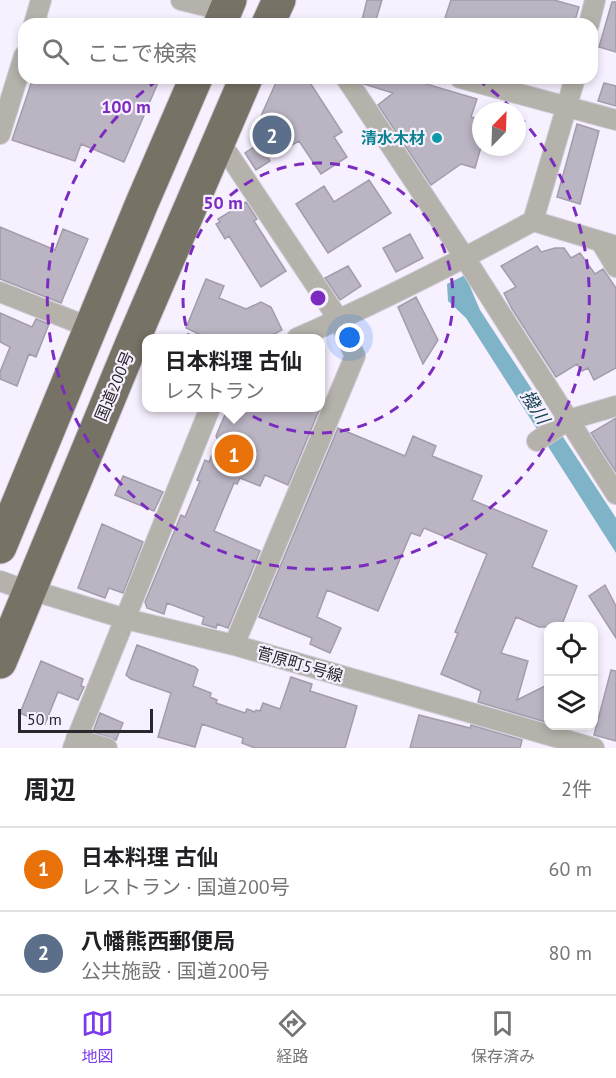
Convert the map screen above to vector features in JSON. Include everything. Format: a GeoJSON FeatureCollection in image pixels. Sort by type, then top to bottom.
{"type":"FeatureCollection","features":[{"type":"Feature","properties":{"kind":"highway"},"geometry":{"type":"LineString","coordinates":[[271,18],[279,0]]}},
{"type":"Feature","properties":{"kind":"highway"},"geometry":{"type":"LineString","coordinates":[[0,547],[193,84]]}},
{"type":"Feature","properties":{"kind":"highway","name":"国道200号"},"geometry":{"type":"LineString","coordinates":[[144,334],[218,143],[243,84]]}},
{"type":"Feature","properties":{"kind":"highway","name":"国道200号"},"geometry":{"type":"LineString","coordinates":[[0,662],[11,585],[140,345]]}},
{"type":"Feature","properties":{"kind":"street"},"geometry":{"type":"LineString","coordinates":[[36,18],[41,0]]}},
{"type":"Feature","properties":{"kind":"street"},"geometry":{"type":"LineString","coordinates":[[181,0],[225,12]]}},
{"type":"Feature","properties":{"kind":"street"},"geometry":{"type":"LineString","coordinates":[[590,18],[595,0]]}},
{"type":"Feature","properties":{"kind":"street"},"geometry":{"type":"LineString","coordinates":[[0,134],[18,76]]}},
{"type":"Feature","properties":{"kind":"street"},"geometry":{"type":"LineString","coordinates":[[350,84],[465,258],[562,423],[616,494]]}},
{"type":"Feature","properties":{"kind":"street"},"geometry":{"type":"LineString","coordinates":[[482,84],[616,120]]}},
{"type":"Feature","properties":{"kind":"street"},"geometry":{"type":"LineString","coordinates":[[308,334],[465,258],[533,221],[574,84]]}},
{"type":"Feature","properties":{"kind":"street"},"geometry":{"type":"LineString","coordinates":[[218,143],[229,155],[339,320],[355,356],[234,645]]}},
{"type":"Feature","properties":{"kind":"street"},"geometry":{"type":"LineString","coordinates":[[533,221],[608,244],[616,267]]}},
{"type":"Feature","properties":{"kind":"street"},"geometry":{"type":"LineString","coordinates":[[0,292],[91,328]]}},
{"type":"Feature","properties":{"kind":"street"},"geometry":{"type":"LineString","coordinates":[[537,441],[562,423],[616,406]]}},
{"type":"Feature","properties":{"kind":"street"},"geometry":{"type":"LineString","coordinates":[[107,748],[75,744],[208,412]]}},
{"type":"Feature","properties":{"kind":"street","name":"菅原町5号線"},"geometry":{"type":"LineString","coordinates":[[11,585],[126,619],[234,645],[594,748]]}},
{"type":"Feature","properties":{"kind":"water","name":"撥川"},"geometry":{"type":"Polygon","coordinates":[[[465,275],[480,310],[616,518],[616,553],[466,318],[448,301],[447,284],[465,275]]]}},
{"type":"Feature","properties":{"kind":"building"},"geometry":{"type":"Polygon","coordinates":[[[367,0],[382,0],[377,18],[362,18],[367,0]]]}},
{"type":"Feature","properties":{"kind":"building"},"geometry":{"type":"Polygon","coordinates":[[[451,0],[554,0],[579,7],[576,18],[445,18],[451,0]]]}},
{"type":"Feature","properties":{"kind":"building"},"geometry":{"type":"Polygon","coordinates":[[[612,2],[616,2],[616,52],[599,47],[612,2]]]}},
{"type":"Feature","properties":{"kind":"building"},"geometry":{"type":"Polygon","coordinates":[[[604,83],[616,86],[616,106],[598,101],[604,83]]]}},
{"type":"Feature","properties":{"kind":"building"},"geometry":{"type":"Polygon","coordinates":[[[31,84],[157,84],[124,162],[81,144],[75,161],[12,140],[31,84]]]}},
{"type":"Feature","properties":{"kind":"building"},"geometry":{"type":"Polygon","coordinates":[[[275,84],[311,84],[342,132],[334,137],[347,157],[321,174],[299,141],[268,158],[270,161],[256,170],[245,153],[263,141],[256,130],[275,84]]]}},
{"type":"Feature","properties":{"kind":"building","name":"清水木材"},"geometry":{"type":"Polygon","coordinates":[[[364,84],[426,84],[477,99],[476,102],[472,102],[471,117],[472,156],[478,156],[475,168],[461,164],[431,185],[378,105],[393,93],[364,84]]]}},
{"type":"Feature","properties":{"kind":"building"},"geometry":{"type":"Polygon","coordinates":[[[577,124],[599,131],[580,204],[557,197],[577,124]]]}},
{"type":"Feature","properties":{"kind":"building"},"geometry":{"type":"Polygon","coordinates":[[[369,180],[391,213],[328,253],[296,204],[324,186],[334,202],[369,180]]]}},
{"type":"Feature","properties":{"kind":"building"},"geometry":{"type":"Polygon","coordinates":[[[246,202],[257,219],[254,221],[286,271],[261,287],[229,236],[225,239],[216,224],[220,222],[218,219],[246,202]]]}},
{"type":"Feature","properties":{"kind":"building"},"geometry":{"type":"Polygon","coordinates":[[[0,227],[55,250],[63,229],[88,239],[61,303],[0,279],[0,227]]]}},
{"type":"Feature","properties":{"kind":"building"},"geometry":{"type":"Polygon","coordinates":[[[410,234],[423,258],[396,272],[383,248],[410,234]]]}},
{"type":"Feature","properties":{"kind":"building"},"geometry":{"type":"Polygon","coordinates":[[[537,246],[541,252],[564,248],[571,258],[580,253],[595,274],[603,269],[616,288],[616,368],[594,380],[588,368],[582,371],[577,364],[556,377],[504,293],[516,287],[501,266],[537,246]]]}},
{"type":"Feature","properties":{"kind":"building"},"geometry":{"type":"Polygon","coordinates":[[[348,266],[361,286],[340,300],[325,278],[348,266]]]}},
{"type":"Feature","properties":{"kind":"building"},"geometry":{"type":"Polygon","coordinates":[[[206,279],[224,286],[219,298],[246,309],[261,302],[271,307],[282,330],[274,334],[199,334],[186,328],[206,279]]]}},
{"type":"Feature","properties":{"kind":"building"},"geometry":{"type":"Polygon","coordinates":[[[416,297],[438,340],[423,364],[398,307],[416,297]]]}},
{"type":"Feature","properties":{"kind":"building"},"geometry":{"type":"Polygon","coordinates":[[[0,313],[32,327],[36,319],[49,324],[36,357],[29,354],[17,386],[0,379],[0,372],[10,347],[0,342],[0,313]]]}},
{"type":"Feature","properties":{"kind":"building"},"geometry":{"type":"Polygon","coordinates":[[[226,412],[318,412],[288,485],[265,475],[260,486],[240,478],[237,484],[234,483],[214,531],[260,551],[228,628],[217,624],[216,628],[202,624],[204,617],[167,603],[164,614],[147,608],[145,602],[181,515],[185,517],[200,481],[197,480],[205,460],[209,462],[218,440],[216,436],[226,412]]]}},
{"type":"Feature","properties":{"kind":"building"},"geometry":{"type":"Polygon","coordinates":[[[616,418],[616,472],[591,433],[616,418]]]}},
{"type":"Feature","properties":{"kind":"building"},"geometry":{"type":"Polygon","coordinates":[[[338,428],[405,456],[413,436],[436,446],[432,456],[482,476],[472,500],[547,531],[532,567],[577,586],[563,622],[544,622],[544,627],[539,627],[516,617],[501,653],[528,661],[517,700],[544,686],[544,722],[478,702],[481,691],[441,674],[458,633],[455,632],[487,554],[424,528],[420,536],[411,533],[378,611],[327,590],[317,617],[341,628],[330,653],[310,644],[312,638],[259,617],[338,428]]]}},
{"type":"Feature","properties":{"kind":"building"},"geometry":{"type":"Polygon","coordinates":[[[123,476],[163,492],[154,511],[115,495],[123,476]]]}},
{"type":"Feature","properties":{"kind":"building"},"geometry":{"type":"Polygon","coordinates":[[[102,524],[143,542],[123,593],[109,588],[105,598],[78,588],[102,524]]]}},
{"type":"Feature","properties":{"kind":"building"},"geometry":{"type":"Polygon","coordinates":[[[605,585],[616,606],[616,638],[589,596],[605,585]]]}},
{"type":"Feature","properties":{"kind":"building"},"geometry":{"type":"Polygon","coordinates":[[[137,645],[195,667],[198,670],[193,686],[211,693],[210,697],[217,700],[216,703],[245,713],[247,709],[260,711],[263,703],[280,709],[291,677],[312,684],[310,691],[357,706],[345,748],[255,748],[242,743],[243,738],[202,724],[195,747],[158,737],[171,693],[131,679],[126,675],[137,645]]]}},
{"type":"Feature","properties":{"kind":"building"},"geometry":{"type":"Polygon","coordinates":[[[41,661],[83,679],[81,686],[84,687],[78,700],[58,692],[45,724],[20,713],[41,661]]]}},
{"type":"Feature","properties":{"kind":"building"},"geometry":{"type":"Polygon","coordinates":[[[611,670],[616,671],[616,741],[594,735],[595,730],[598,730],[598,720],[611,670]]]}},
{"type":"Feature","properties":{"kind":"building"},"geometry":{"type":"Polygon","coordinates":[[[100,713],[123,723],[116,740],[93,732],[100,713]]]}},
{"type":"Feature","properties":{"kind":"building"},"geometry":{"type":"Polygon","coordinates":[[[419,715],[470,728],[471,725],[522,740],[520,748],[410,748],[419,715]]]}},
{"type":"Feature","properties":{"kind":"place","name":"八幡熊西郵便局"},"geometry":{"type":"Point","coordinates":[272,135]}},
{"type":"Feature","properties":{"kind":"place","name":"清水木材"},"geometry":{"type":"Point","coordinates":[437,138]}},
{"type":"Feature","properties":{"kind":"place","name":"日本料理 古仙"},"geometry":{"type":"Point","coordinates":[234,454]}}]}
